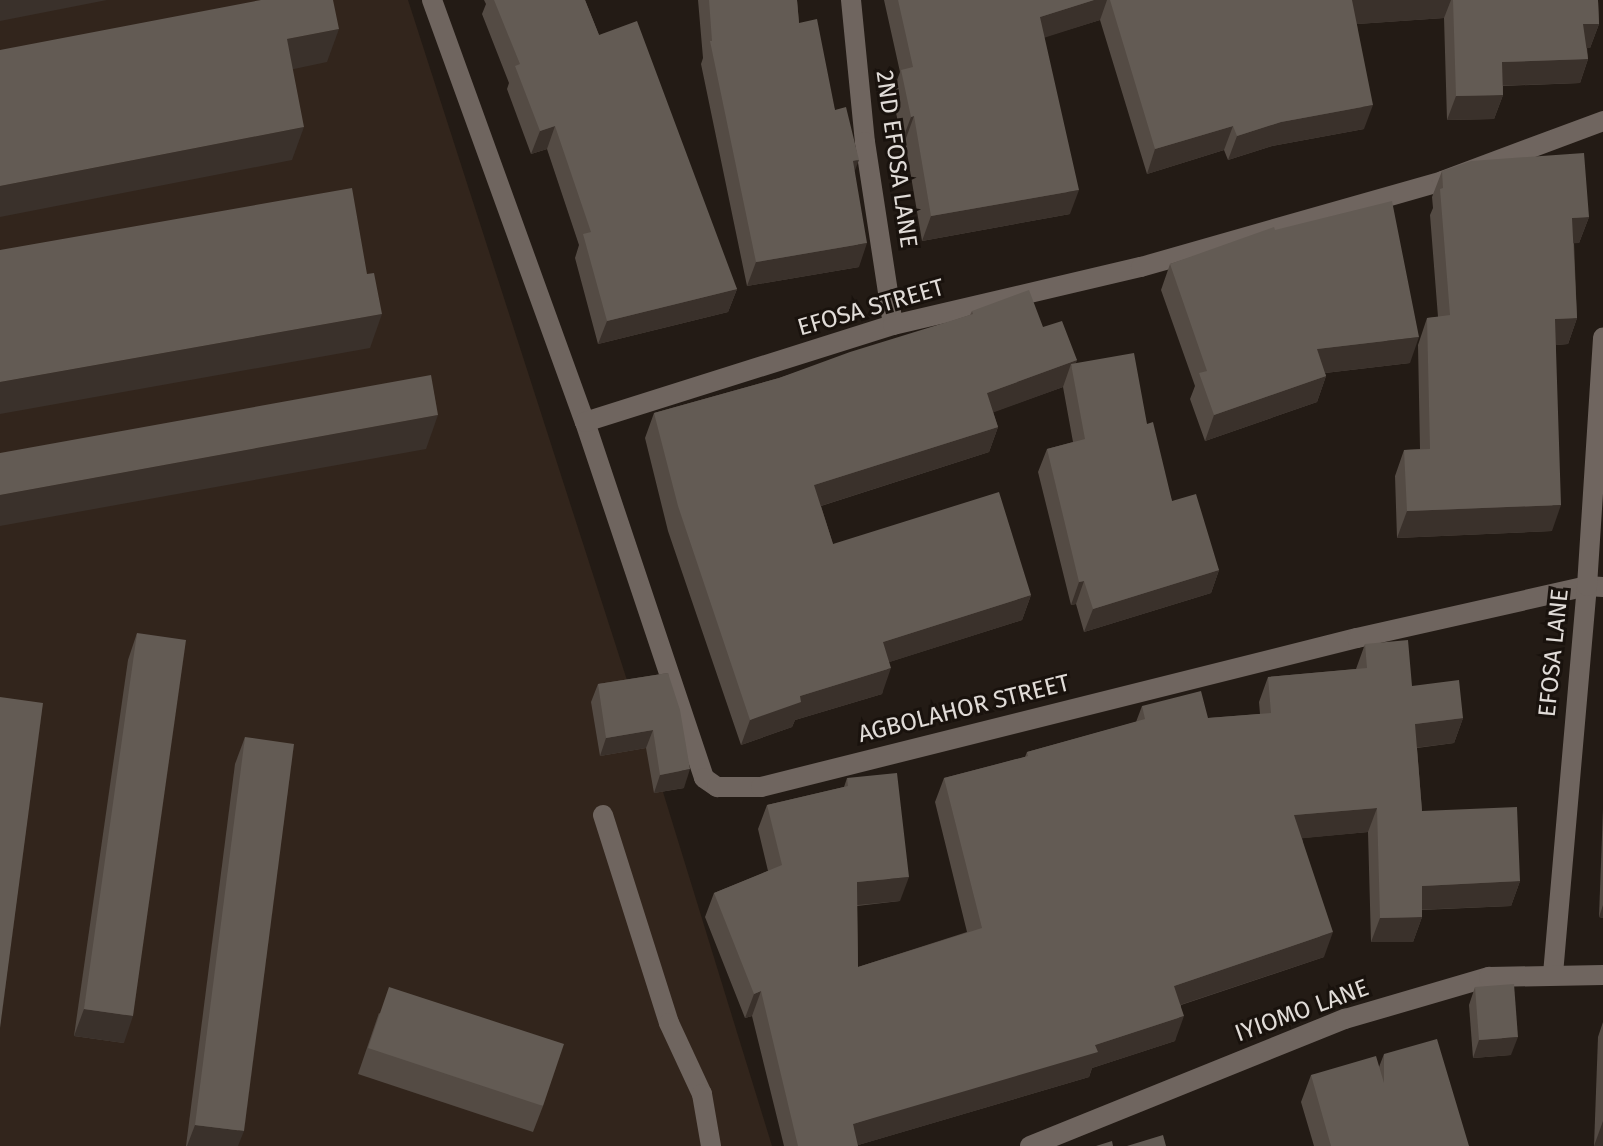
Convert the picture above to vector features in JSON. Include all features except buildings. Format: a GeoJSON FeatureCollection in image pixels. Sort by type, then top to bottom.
{"type":"FeatureCollection","features":[{"type":"Feature","properties":{"kind":"street"},"geometry":{"type":"LineString","coordinates":[[432,0],[585,422]]}},
{"type":"Feature","properties":{"kind":"street","name":"2ND EFOSA LANE"},"geometry":{"type":"LineString","coordinates":[[851,0],[865,142],[893,325]]}},
{"type":"Feature","properties":{"kind":"street","name":"EFOSA STREET"},"geometry":{"type":"LineString","coordinates":[[585,422],[893,325],[1141,267],[1442,181],[1603,121]]}},
{"type":"Feature","properties":{"kind":"street","name":"EFOSA LANE"},"geometry":{"type":"LineString","coordinates":[[1553,974],[1595,586],[1603,338]]}},
{"type":"Feature","properties":{"kind":"street","name":"AGBOLAHOR STREET"},"geometry":{"type":"LineString","coordinates":[[585,422],[704,778],[717,787],[761,787],[1357,638],[1595,586]]}},
{"type":"Feature","properties":{"kind":"street"},"geometry":{"type":"LineString","coordinates":[[603,815],[669,1023],[702,1094],[711,1146]]}},
{"type":"Feature","properties":{"kind":"street","name":"IYIOMO LANE"},"geometry":{"type":"LineString","coordinates":[[1030,1146],[1345,1019],[1489,977],[1603,975]]}},
{"type":"Feature","properties":{"kind":"shaded area"},"geometry":{"type":"Polygon","coordinates":[[[0,0],[408,0],[663,792],[772,1146],[0,1146],[0,0]]]}}]}
